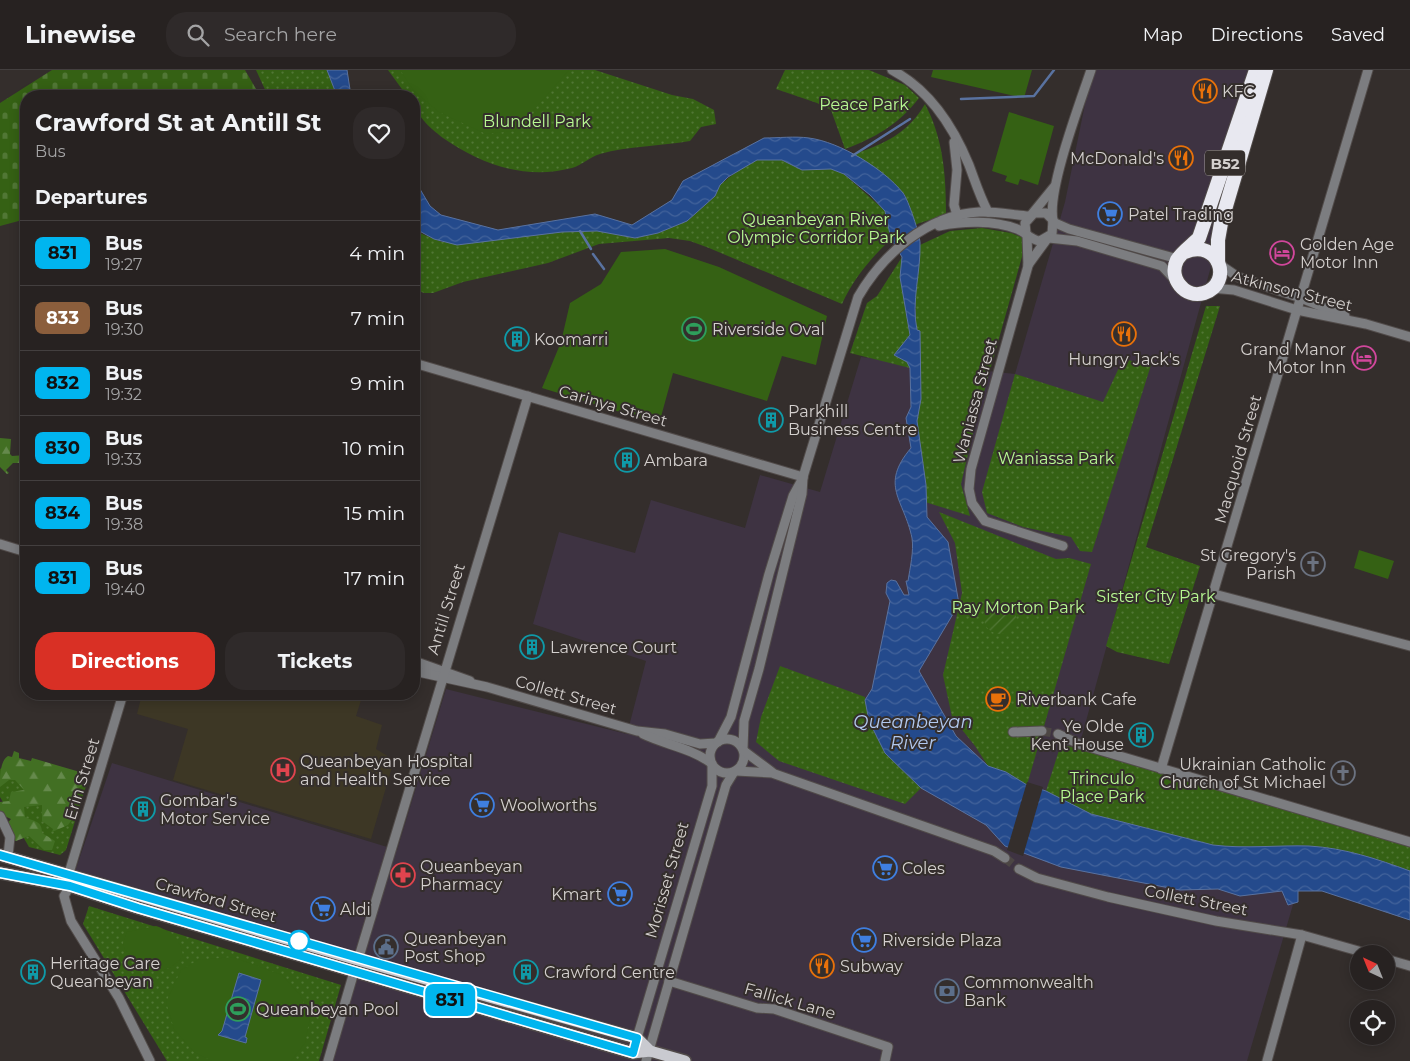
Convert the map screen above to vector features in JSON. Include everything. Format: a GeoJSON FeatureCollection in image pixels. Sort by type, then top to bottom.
{"type":"FeatureCollection","features":[{"type":"Feature","properties":{"kind":"highway","name":"B52"},"geometry":{"type":"LineString","coordinates":[[1182,255],[1199,238],[1207,219],[1256,70]]}},
{"type":"Feature","properties":{"kind":"highway","name":"B52"},"geometry":{"type":"LineString","coordinates":[[1212,288],[1220,276],[1218,240],[1221,223],[1266,70]]}},
{"type":"Feature","properties":{"kind":"highway"},"geometry":{"type":"LineString","coordinates":[[1212,288],[1201,294],[1193,294],[1185,291],[1177,282],[1174,274],[1182,255],[1201,249],[1208,251],[1218,262]]}},
{"type":"Feature","properties":{"kind":"main road","name":"Crawford Street"},"geometry":{"type":"LineString","coordinates":[[4,855],[358,960],[637,1038],[648,1056]]}},
{"type":"Feature","properties":{"kind":"main road","name":"Crawford Street"},"geometry":{"type":"LineString","coordinates":[[0,873],[70,886],[632,1057],[648,1056],[685,1061]]}},
{"type":"Feature","properties":{"kind":"main road"},"geometry":{"type":"LineString","coordinates":[[69,874],[70,886]]}},
{"type":"Feature","properties":{"kind":"main road","name":"Antill Street"},"geometry":{"type":"LineString","coordinates":[[354,972],[358,960]]}},
{"type":"Feature","properties":{"kind":"main road","name":"Morisset Street"},"geometry":{"type":"LineString","coordinates":[[632,1057],[637,1038]]}},
{"type":"Feature","properties":{"kind":"street"},"geometry":{"type":"LineString","coordinates":[[892,70],[908,80],[931,100],[952,132],[969,164],[988,212]]}},
{"type":"Feature","properties":{"kind":"street"},"geometry":{"type":"LineString","coordinates":[[1048,238],[1053,232],[1051,210],[1054,187],[1090,70]]}},
{"type":"Feature","properties":{"kind":"street","name":"Macquoid Street"},"geometry":{"type":"LineString","coordinates":[[1161,770],[1368,70]]}},
{"type":"Feature","properties":{"kind":"street"},"geometry":{"type":"LineString","coordinates":[[952,132],[957,164],[954,200],[956,215]]}},
{"type":"Feature","properties":{"kind":"street"},"geometry":{"type":"LineString","coordinates":[[1027,234],[1025,223],[1054,187]]}},
{"type":"Feature","properties":{"kind":"street"},"geometry":{"type":"LineString","coordinates":[[1005,858],[994,851],[772,773],[721,772],[712,764],[710,753],[731,717],[769,574],[793,496],[803,477],[858,297],[868,280],[894,250],[910,238],[956,215],[988,212],[1030,215],[1043,212],[1053,221],[1069,229],[1182,255]]}},
{"type":"Feature","properties":{"kind":"street"},"geometry":{"type":"LineString","coordinates":[[956,215],[979,223]]}},
{"type":"Feature","properties":{"kind":"street"},"geometry":{"type":"LineString","coordinates":[[929,228],[979,223],[1007,226],[1027,234],[1038,241],[1048,238],[1077,241],[1162,266],[1177,282]]}},
{"type":"Feature","properties":{"kind":"street","name":"Waniassa Street"},"geometry":{"type":"LineString","coordinates":[[1027,234],[1028,266],[971,469],[969,489],[972,504],[985,521],[1063,546]]}},
{"type":"Feature","properties":{"kind":"street","name":"Waniassa Street"},"geometry":{"type":"LineString","coordinates":[[1028,266],[1048,238]]}},
{"type":"Feature","properties":{"kind":"street","name":"Atkinson Street"},"geometry":{"type":"LineString","coordinates":[[1218,262],[1238,277],[1301,298],[1366,324]]}},
{"type":"Feature","properties":{"kind":"street","name":"Atkinson Street"},"geometry":{"type":"LineString","coordinates":[[1212,288],[1234,290],[1297,310],[1366,324],[1410,337]]}},
{"type":"Feature","properties":{"kind":"street","name":"Carinya Street"},"geometry":{"type":"LineString","coordinates":[[420,364],[803,477]]}},
{"type":"Feature","properties":{"kind":"street","name":"Antill Street"},"geometry":{"type":"LineString","coordinates":[[358,960],[528,396]]}},
{"type":"Feature","properties":{"kind":"street"},"geometry":{"type":"LineString","coordinates":[[735,771],[743,762],[742,727],[802,494],[803,477]]}},
{"type":"Feature","properties":{"kind":"street"},"geometry":{"type":"LineString","coordinates":[[0,544],[20,550]]}},
{"type":"Feature","properties":{"kind":"street"},"geometry":{"type":"LineString","coordinates":[[769,574],[787,554]]}},
{"type":"Feature","properties":{"kind":"street"},"geometry":{"type":"LineString","coordinates":[[1214,594],[1410,646]]}},
{"type":"Feature","properties":{"kind":"street"},"geometry":{"type":"LineString","coordinates":[[760,606],[767,620],[768,632]]}},
{"type":"Feature","properties":{"kind":"street","name":"Collett Street"},"geometry":{"type":"LineString","coordinates":[[420,664],[443,674],[636,731],[662,744],[694,752],[712,764]]}},
{"type":"Feature","properties":{"kind":"street","name":"Collett Street"},"geometry":{"type":"LineString","coordinates":[[420,672],[443,674]]}},
{"type":"Feature","properties":{"kind":"street","name":"Erin Street"},"geometry":{"type":"LineString","coordinates":[[69,874],[121,700]]}},
{"type":"Feature","properties":{"kind":"street","name":"Collett Street"},"geometry":{"type":"LineString","coordinates":[[636,731],[665,734],[700,744],[717,742]]}},
{"type":"Feature","properties":{"kind":"street"},"geometry":{"type":"LineString","coordinates":[[1013,732],[1042,731]]}},
{"type":"Feature","properties":{"kind":"street"},"geometry":{"type":"LineString","coordinates":[[1058,734],[1079,744],[1161,770],[1410,842]]}},
{"type":"Feature","properties":{"kind":"street"},"geometry":{"type":"LineString","coordinates":[[717,742],[730,739],[739,743],[743,750],[772,773]]}},
{"type":"Feature","properties":{"kind":"street","name":"Morisset Street"},"geometry":{"type":"LineString","coordinates":[[637,1038],[712,786],[712,764]]}},
{"type":"Feature","properties":{"kind":"street","name":"Morisset Street"},"geometry":{"type":"LineString","coordinates":[[648,1056],[726,786],[735,771]]}},
{"type":"Feature","properties":{"kind":"street"},"geometry":{"type":"LineString","coordinates":[[0,816],[10,837],[4,855]]}},
{"type":"Feature","properties":{"kind":"street","name":"Collett Street"},"geometry":{"type":"LineString","coordinates":[[1019,869],[1037,878],[1108,897],[1216,921],[1302,935],[1350,949]]}},
{"type":"Feature","properties":{"kind":"street"},"geometry":{"type":"LineString","coordinates":[[70,886],[64,896],[71,921],[119,998],[150,1061]]}},
{"type":"Feature","properties":{"kind":"street"},"geometry":{"type":"LineString","coordinates":[[1267,1061],[1302,935]]}},
{"type":"Feature","properties":{"kind":"street"},"geometry":{"type":"LineString","coordinates":[[1395,962],[1410,966]]}},
{"type":"Feature","properties":{"kind":"street","name":"Antill Street"},"geometry":{"type":"LineString","coordinates":[[328,1061],[354,972]]}},
{"type":"Feature","properties":{"kind":"street","name":"Fallick Lane"},"geometry":{"type":"LineString","coordinates":[[669,981],[757,1008],[774,1009],[888,1046],[885,1061]]}},
{"type":"Feature","properties":{"kind":"shaded area"},"geometry":{"type":"Polygon","coordinates":[[[1092,70],[1265,70],[1080,743],[1320,813],[1247,1061],[332,1061],[354,972],[70,886],[112,763],[397,850],[446,689],[627,734],[646,661],[533,624],[559,532],[635,553],[651,500],[745,528],[760,475],[820,492],[861,357],[1015,374],[1065,202],[1092,70]]]}},
{"type":"Feature","properties":{"kind":"shaded area","name":"Queanbeyan Hospital and Health Service"},"geometry":{"type":"Polygon","coordinates":[[[140,700],[361,700],[356,716],[382,725],[376,749],[394,760],[371,839],[173,780],[188,729],[137,714],[140,700]]]}},
{"type":"Feature","properties":{"kind":"green space"},"geometry":{"type":"Polygon","coordinates":[[[52,70],[245,70],[257,90],[20,90],[52,70]]]}},
{"type":"Feature","properties":{"kind":"green space"},"geometry":{"type":"Polygon","coordinates":[[[256,70],[327,70],[335,90],[265,90],[256,70]]]}},
{"type":"Feature","properties":{"kind":"green space","name":"Blundell Park"},"geometry":{"type":"Polygon","coordinates":[[[388,70],[595,70],[672,95],[693,99],[714,110],[716,124],[701,127],[690,141],[611,151],[596,155],[572,168],[538,172],[521,171],[489,163],[458,148],[443,138],[420,116],[420,90],[403,90],[388,70]]]}},
{"type":"Feature","properties":{"kind":"green space"},"geometry":{"type":"Polygon","coordinates":[[[400,70],[569,70],[515,131],[486,134],[439,112],[420,96],[420,90],[413,90],[400,70]]]}},
{"type":"Feature","properties":{"kind":"green space","name":"Peace Park"},"geometry":{"type":"Polygon","coordinates":[[[785,70],[869,70],[905,85],[919,98],[895,123],[876,135],[845,149],[831,110],[817,103],[776,89],[785,70]]]}},
{"type":"Feature","properties":{"kind":"green space"},"geometry":{"type":"Polygon","coordinates":[[[933,70],[1032,70],[1024,98],[931,77],[933,70]]]}},
{"type":"Feature","properties":{"kind":"green space"},"geometry":{"type":"Polygon","coordinates":[[[20,90],[20,221],[0,226],[0,103],[20,90]]]}},
{"type":"Feature","properties":{"kind":"green space"},"geometry":{"type":"Polygon","coordinates":[[[925,104],[940,143],[946,213],[915,225],[905,195],[881,172],[853,154],[885,142],[895,136],[919,114],[925,104]]]}},
{"type":"Feature","properties":{"kind":"green space"},"geometry":{"type":"Polygon","coordinates":[[[1009,112],[1054,126],[1038,185],[1020,179],[1018,185],[1005,181],[1007,176],[992,171],[1009,112]]]}},
{"type":"Feature","properties":{"kind":"green space","name":"Queanbeyan River Olympic Corridor Park"},"geometry":{"type":"Polygon","coordinates":[[[757,160],[782,160],[802,170],[831,169],[844,174],[885,211],[891,239],[863,269],[842,304],[709,248],[690,241],[669,238],[599,244],[548,263],[463,282],[433,293],[420,291],[420,232],[442,242],[597,231],[635,238],[658,233],[687,221],[715,196],[720,185],[741,168],[757,160]]]}},
{"type":"Feature","properties":{"kind":"green space"},"geometry":{"type":"Polygon","coordinates":[[[982,228],[1011,233],[1027,239],[976,420],[961,484],[970,516],[925,502],[926,485],[917,421],[921,399],[920,341],[916,324],[915,285],[920,245],[950,231],[982,228]]]}},
{"type":"Feature","properties":{"kind":"green space","name":"Riverside Oval"},"geometry":{"type":"Polygon","coordinates":[[[665,249],[719,267],[827,316],[816,365],[782,356],[767,401],[673,373],[659,424],[542,388],[561,342],[570,303],[601,284],[621,252],[665,249]]]}},
{"type":"Feature","properties":{"kind":"green space"},"geometry":{"type":"Polygon","coordinates":[[[902,257],[900,277],[910,335],[900,348],[910,368],[850,353],[867,303],[877,296],[902,257]]]}},
{"type":"Feature","properties":{"kind":"green space","name":"Sister City Park"},"geometry":{"type":"Polygon","coordinates":[[[1206,306],[1220,306],[1146,547],[1200,566],[1169,664],[1117,652],[1106,646],[1206,306]]]}},
{"type":"Feature","properties":{"kind":"green space","name":"Waniassa Park"},"geometry":{"type":"Polygon","coordinates":[[[1123,359],[1151,365],[1092,552],[1080,551],[1071,537],[1023,527],[987,513],[982,492],[1015,374],[1103,402],[1123,359]]]}},
{"type":"Feature","properties":{"kind":"green space"},"geometry":{"type":"Polygon","coordinates":[[[0,438],[11,439],[10,454],[12,456],[20,455],[20,463],[13,463],[6,470],[9,473],[7,474],[0,467],[0,438]]]}},
{"type":"Feature","properties":{"kind":"green space","name":"Ray Morton Park"},"geometry":{"type":"Polygon","coordinates":[[[939,512],[1056,559],[1069,558],[1091,564],[1027,785],[1006,772],[988,766],[952,717],[943,675],[962,593],[955,543],[939,512]]]}},
{"type":"Feature","properties":{"kind":"green space"},"geometry":{"type":"Polygon","coordinates":[[[1359,550],[1394,561],[1388,579],[1354,568],[1359,550]]]}},
{"type":"Feature","properties":{"kind":"green space"},"geometry":{"type":"Polygon","coordinates":[[[1000,602],[1006,603],[1011,607],[1015,612],[1015,624],[1011,629],[1006,633],[1000,634],[994,633],[989,629],[985,624],[984,618],[985,612],[989,607],[994,603],[1000,602]]]}},
{"type":"Feature","properties":{"kind":"green space"},"geometry":{"type":"Polygon","coordinates":[[[780,666],[865,697],[872,727],[884,748],[899,767],[921,788],[905,804],[779,761],[756,742],[761,717],[780,666]]]}},
{"type":"Feature","properties":{"kind":"green space","name":"Trinculo Place Park"},"geometry":{"type":"Polygon","coordinates":[[[1061,744],[1410,847],[1410,871],[1361,855],[1322,847],[1237,847],[1213,845],[1091,814],[1046,791],[1061,744]]]}},
{"type":"Feature","properties":{"kind":"green space"},"geometry":{"type":"Polygon","coordinates":[[[14,751],[19,753],[19,758],[31,761],[32,758],[80,772],[82,786],[75,790],[73,818],[68,825],[52,832],[53,829],[42,821],[42,805],[24,807],[25,817],[37,822],[41,826],[42,833],[55,841],[52,850],[44,850],[29,836],[16,841],[9,838],[5,826],[11,819],[0,814],[0,802],[9,801],[11,792],[24,790],[15,780],[9,780],[0,787],[0,778],[3,761],[8,756],[12,757],[14,751]]]}},
{"type":"Feature","properties":{"kind":"green space"},"geometry":{"type":"Polygon","coordinates":[[[13,762],[87,783],[66,850],[60,855],[29,847],[0,797],[0,769],[13,762]]]}},
{"type":"Feature","properties":{"kind":"green space"},"geometry":{"type":"Polygon","coordinates":[[[89,906],[341,985],[319,1061],[167,1061],[83,924],[89,906]]]}},
{"type":"Feature","properties":{"kind":"green space"},"geometry":{"type":"Polygon","coordinates":[[[156,926],[166,930],[174,937],[180,946],[183,956],[168,968],[151,971],[139,964],[125,950],[123,943],[127,932],[156,926]]]}},
{"type":"Feature","properties":{"kind":"green space","name":"Queanbeyan Pool"},"geometry":{"type":"Polygon","coordinates":[[[233,957],[282,975],[300,995],[310,1017],[305,1043],[291,1061],[212,1061],[194,1052],[174,1029],[166,1002],[181,970],[198,960],[233,957]]]}},
{"type":"Feature","properties":{"kind":"water"},"geometry":{"type":"Polygon","coordinates":[[[327,70],[347,70],[350,90],[335,90],[327,70]]]}},
{"type":"Feature","properties":{"kind":"water","name":"Queanbeyan River"},"geometry":{"type":"Polygon","coordinates":[[[764,138],[809,138],[834,145],[860,158],[885,175],[905,197],[920,243],[915,308],[917,330],[920,331],[921,399],[917,421],[926,485],[927,517],[948,542],[959,604],[919,671],[956,736],[988,766],[1006,772],[1027,785],[1046,791],[1091,814],[1213,845],[1237,847],[1322,847],[1361,855],[1410,871],[1410,920],[1322,891],[1298,891],[1298,902],[1288,905],[1282,891],[1240,896],[1218,889],[1180,890],[1061,867],[1005,846],[986,825],[921,788],[885,753],[869,721],[865,700],[872,689],[890,601],[886,593],[887,583],[891,580],[896,581],[904,595],[909,595],[906,581],[908,581],[912,559],[912,538],[895,483],[902,461],[911,448],[906,418],[911,407],[910,368],[907,362],[894,355],[910,335],[900,277],[902,257],[891,239],[885,211],[870,195],[844,174],[831,169],[802,170],[782,160],[757,160],[728,177],[720,185],[715,196],[687,221],[658,233],[635,238],[597,231],[562,232],[457,245],[434,239],[420,231],[420,189],[430,206],[441,215],[498,230],[595,214],[632,225],[672,200],[683,181],[764,138]]]}},
{"type":"Feature","properties":{"kind":"water"},"geometry":{"type":"Polygon","coordinates":[[[239,973],[261,980],[245,1037],[247,1038],[246,1043],[218,1035],[222,1031],[239,973]]]}},
{"type":"Feature","properties":{"kind":"pier"},"geometry":{"type":"Polygon","coordinates":[[[1027,782],[1043,787],[1023,856],[1007,850],[1027,782]]]}},
{"type":"Feature","properties":{"kind":"waterway"},"geometry":{"type":"LineString","coordinates":[[961,99],[1034,96],[1054,70]]}},
{"type":"Feature","properties":{"kind":"waterway"},"geometry":{"type":"LineString","coordinates":[[852,156],[910,119]]}},
{"type":"Feature","properties":{"kind":"waterway"},"geometry":{"type":"LineString","coordinates":[[580,231],[591,249]]}},
{"type":"Feature","properties":{"kind":"waterway"},"geometry":{"type":"LineString","coordinates":[[593,254],[604,269]]}},
{"type":"Feature","properties":{"kind":"tunnel"},"geometry":{"type":"LineString","coordinates":[[1042,731],[1058,734]]}},
{"type":"Feature","properties":{"kind":"tunnel"},"geometry":{"type":"LineString","coordinates":[[1005,858],[1019,869]]}},
{"type":"Feature","properties":{"kind":"bus line","name":"831"},"geometry":{"type":"LineString","coordinates":[[0,855],[245,925],[358,960],[637,1038],[633,1053],[138,908],[70,886],[0,873]]}},
{"type":"Feature","properties":{"kind":"place","name":"KFC"},"geometry":{"type":"Point","coordinates":[1205,91]}},
{"type":"Feature","properties":{"kind":"place","name":"McDonald's"},"geometry":{"type":"Point","coordinates":[1181,158]}},
{"type":"Feature","properties":{"kind":"place","name":"Patel Trading"},"geometry":{"type":"Point","coordinates":[1110,214]}},
{"type":"Feature","properties":{"kind":"place","name":"Golden Age Motor Inn"},"geometry":{"type":"Point","coordinates":[1282,253]}},
{"type":"Feature","properties":{"kind":"place","name":"Riverside Oval"},"geometry":{"type":"Point","coordinates":[694,329]}},
{"type":"Feature","properties":{"kind":"place","name":"Hungry Jack's"},"geometry":{"type":"Point","coordinates":[1124,334]}},
{"type":"Feature","properties":{"kind":"place","name":"Koomarri"},"geometry":{"type":"Point","coordinates":[517,339]}},
{"type":"Feature","properties":{"kind":"place","name":"Grand Manor Motor Inn"},"geometry":{"type":"Point","coordinates":[1364,358]}},
{"type":"Feature","properties":{"kind":"place","name":"Parkhill Business Centre"},"geometry":{"type":"Point","coordinates":[771,420]}},
{"type":"Feature","properties":{"kind":"place","name":"Ambara"},"geometry":{"type":"Point","coordinates":[627,460]}},
{"type":"Feature","properties":{"kind":"place","name":"St Gregory's Parish"},"geometry":{"type":"Point","coordinates":[1313,564]}},
{"type":"Feature","properties":{"kind":"place","name":"Lawrence Court"},"geometry":{"type":"Point","coordinates":[532,647]}},
{"type":"Feature","properties":{"kind":"place","name":"Riverbank Cafe"},"geometry":{"type":"Point","coordinates":[998,699]}},
{"type":"Feature","properties":{"kind":"place","name":"Ye Olde Kent House"},"geometry":{"type":"Point","coordinates":[1141,735]}},
{"type":"Feature","properties":{"kind":"place","name":"Queanbeyan Hospital and Health Service"},"geometry":{"type":"Point","coordinates":[283,770]}},
{"type":"Feature","properties":{"kind":"place","name":"Ukrainian Catholic Church of St Michael"},"geometry":{"type":"Point","coordinates":[1343,773]}},
{"type":"Feature","properties":{"kind":"place","name":"Woolworths"},"geometry":{"type":"Point","coordinates":[482,805]}},
{"type":"Feature","properties":{"kind":"place","name":"Gombar's Motor Service"},"geometry":{"type":"Point","coordinates":[143,809]}},
{"type":"Feature","properties":{"kind":"place","name":"Coles"},"geometry":{"type":"Point","coordinates":[885,868]}},
{"type":"Feature","properties":{"kind":"place","name":"Queanbeyan Pharmacy"},"geometry":{"type":"Point","coordinates":[403,875]}},
{"type":"Feature","properties":{"kind":"place","name":"Kmart"},"geometry":{"type":"Point","coordinates":[620,894]}},
{"type":"Feature","properties":{"kind":"place","name":"Aldi"},"geometry":{"type":"Point","coordinates":[323,909]}},
{"type":"Feature","properties":{"kind":"place","name":"Riverside Plaza"},"geometry":{"type":"Point","coordinates":[864,940]}},
{"type":"Feature","properties":{"kind":"place","name":"Queanbeyan Post Shop"},"geometry":{"type":"Point","coordinates":[386,947]}},
{"type":"Feature","properties":{"kind":"place","name":"Subway"},"geometry":{"type":"Point","coordinates":[822,966]}},
{"type":"Feature","properties":{"kind":"place","name":"Heritage Care Queanbeyan"},"geometry":{"type":"Point","coordinates":[33,972]}},
{"type":"Feature","properties":{"kind":"place","name":"Crawford Centre"},"geometry":{"type":"Point","coordinates":[526,972]}},
{"type":"Feature","properties":{"kind":"place","name":"Commonwealth Bank"},"geometry":{"type":"Point","coordinates":[947,991]}},
{"type":"Feature","properties":{"kind":"place","name":"Queanbeyan Pool"},"geometry":{"type":"Point","coordinates":[238,1009]}}]}
